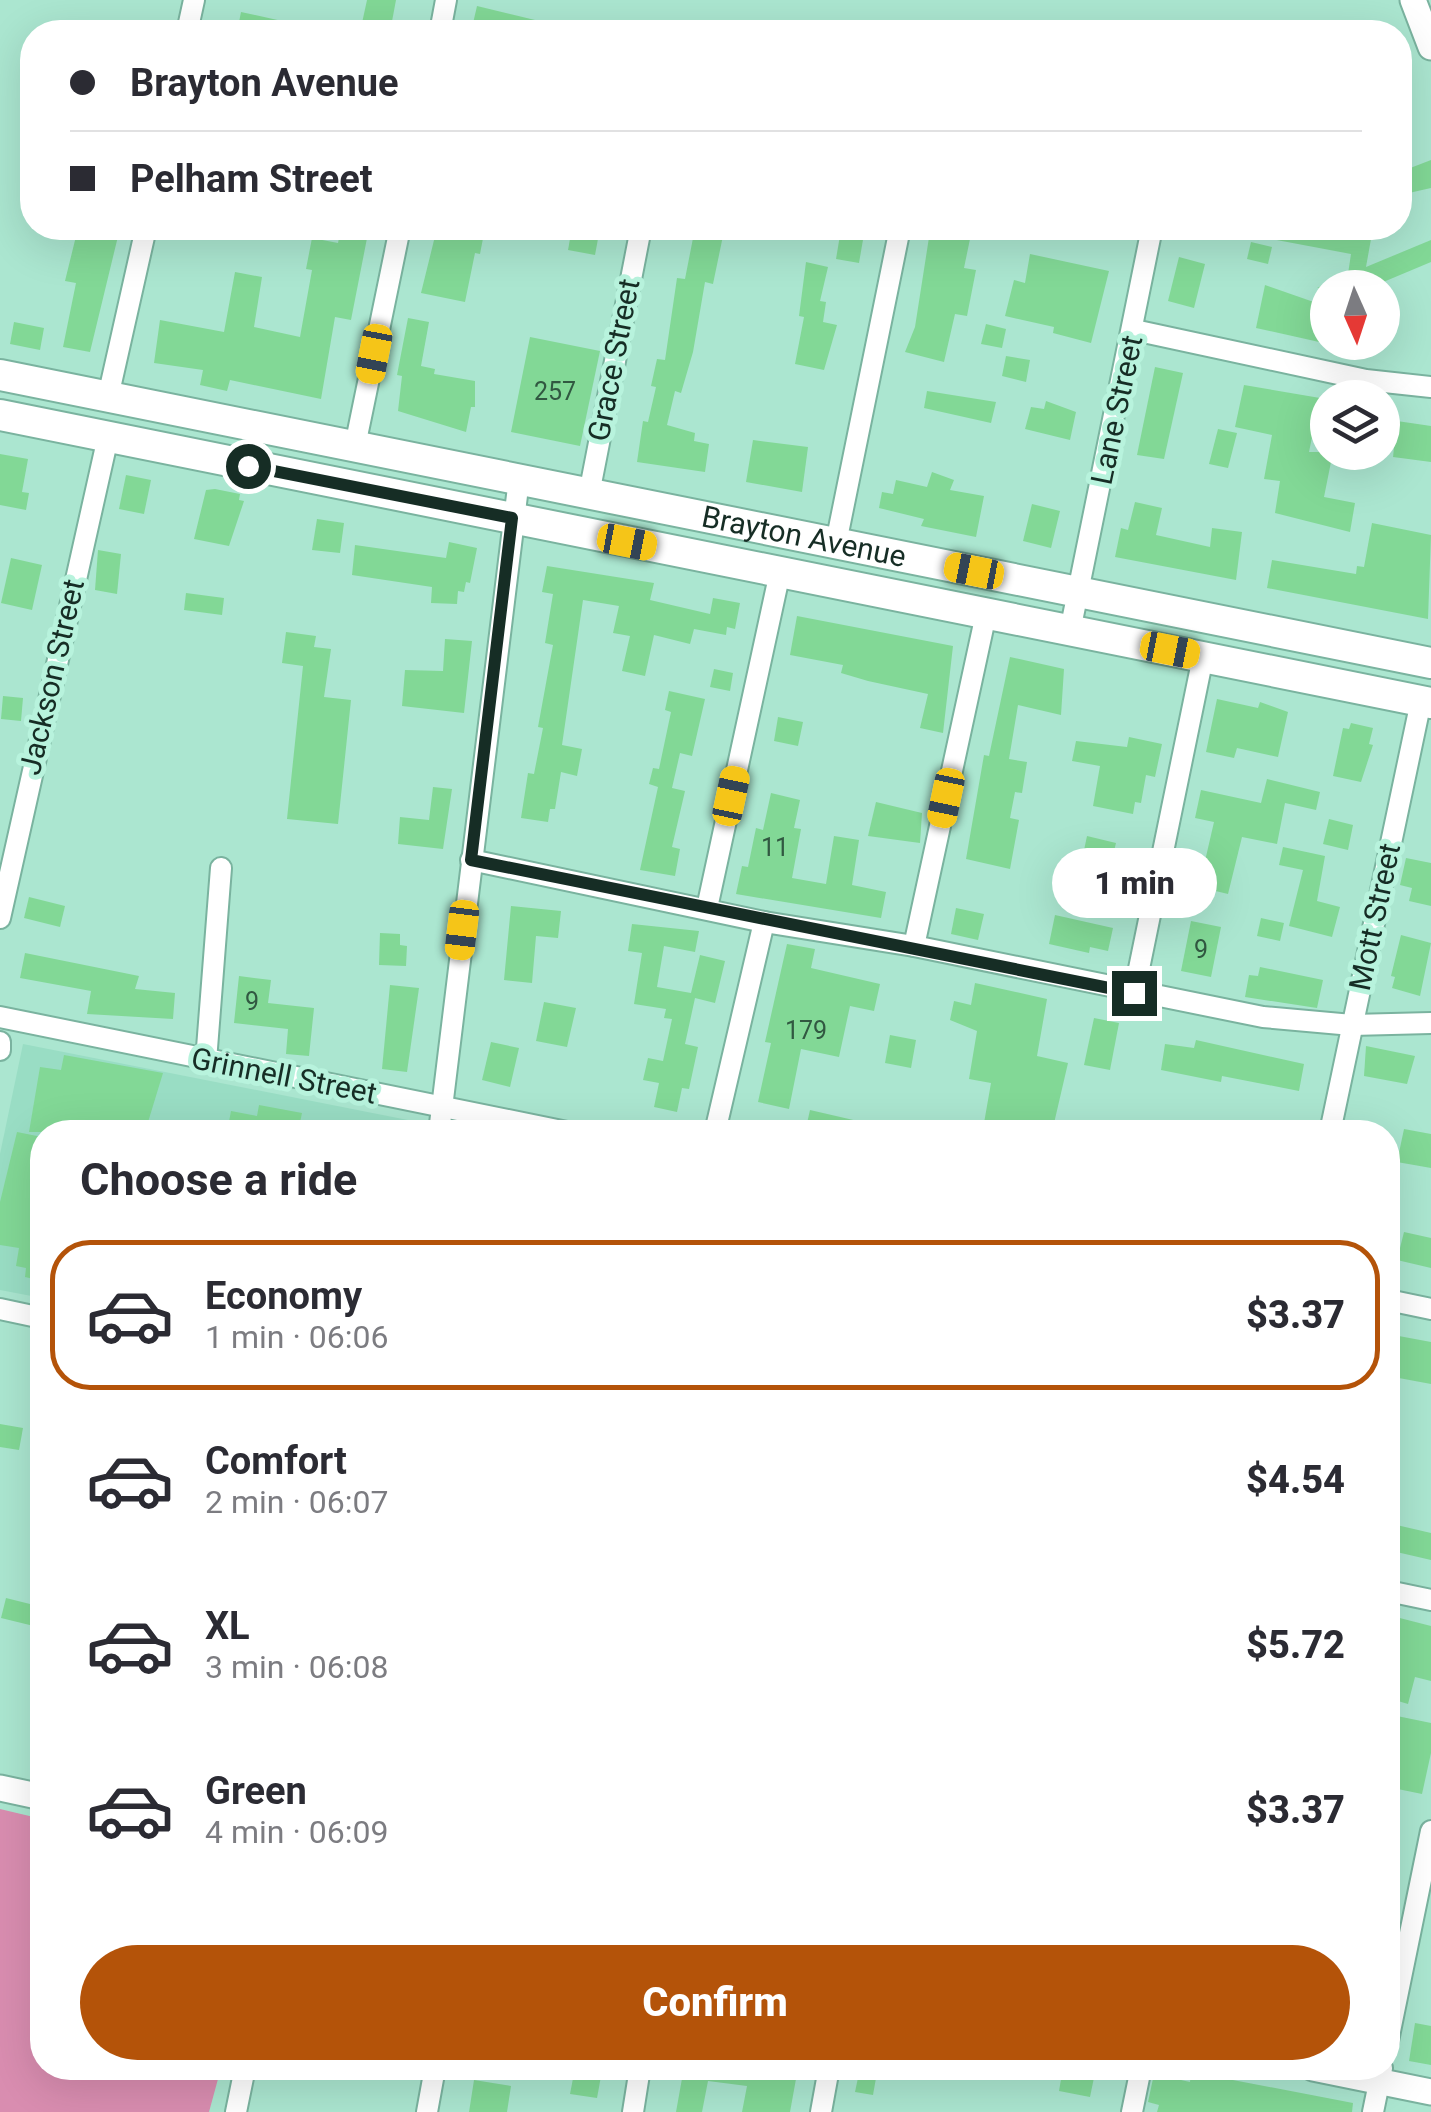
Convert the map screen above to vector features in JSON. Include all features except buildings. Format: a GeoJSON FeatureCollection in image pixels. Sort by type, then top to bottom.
{"type":"FeatureCollection","features":[{"type":"Feature","properties":{"kind":"main road","name":"Brayton Avenue"},"geometry":{"type":"LineString","coordinates":[[0,375],[1431,663]]}},
{"type":"Feature","properties":{"kind":"main road","name":"Brayton Avenue"},"geometry":{"type":"LineString","coordinates":[[0,415],[1426,702]]}},
{"type":"Feature","properties":{"kind":"street"},"geometry":{"type":"LineString","coordinates":[[1413,0],[1429,38]]}},
{"type":"Feature","properties":{"kind":"street"},"geometry":{"type":"LineString","coordinates":[[108,397],[143,240]]}},
{"type":"Feature","properties":{"kind":"street"},"geometry":{"type":"LineString","coordinates":[[355,446],[398,240]]}},
{"type":"Feature","properties":{"kind":"street","name":"Grace Street"},"geometry":{"type":"LineString","coordinates":[[589,494],[639,240]]}},
{"type":"Feature","properties":{"kind":"street"},"geometry":{"type":"LineString","coordinates":[[836,543],[898,240]]}},
{"type":"Feature","properties":{"kind":"street","name":"Lane Street"},"geometry":{"type":"LineString","coordinates":[[1070,630],[1150,240]]}},
{"type":"Feature","properties":{"kind":"street"},"geometry":{"type":"LineString","coordinates":[[1134,330],[1366,380],[1431,387]]}},
{"type":"Feature","properties":{"kind":"street","name":"Jackson Street"},"geometry":{"type":"LineString","coordinates":[[0,918],[108,437]]}},
{"type":"Feature","properties":{"kind":"street"},"geometry":{"type":"LineString","coordinates":[[440,1120],[519,479]]}},
{"type":"Feature","properties":{"kind":"street"},"geometry":{"type":"LineString","coordinates":[[707,908],[780,572]]}},
{"type":"Feature","properties":{"kind":"street"},"geometry":{"type":"LineString","coordinates":[[914,946],[986,614]]}},
{"type":"Feature","properties":{"kind":"street"},"geometry":{"type":"LineString","coordinates":[[1134,993],[1203,657]]}},
{"type":"Feature","properties":{"kind":"street","name":"Mott Street"},"geometry":{"type":"LineString","coordinates":[[1332,1120],[1426,702]]}},
{"type":"Feature","properties":{"kind":"street"},"geometry":{"type":"LineString","coordinates":[[471,860],[764,922],[914,946],[1264,1017],[1352,1025],[1431,1024]]}},
{"type":"Feature","properties":{"kind":"street"},"geometry":{"type":"LineString","coordinates":[[206,1061],[221,868]]}},
{"type":"Feature","properties":{"kind":"street"},"geometry":{"type":"LineString","coordinates":[[718,1120],[764,922]]}},
{"type":"Feature","properties":{"kind":"street","name":"Grinnell Street"},"geometry":{"type":"LineString","coordinates":[[0,1017],[508,1120]]}},
{"type":"Feature","properties":{"kind":"street"},"geometry":{"type":"LineString","coordinates":[[0,1042],[0,1050]]}},
{"type":"Feature","properties":{"kind":"street"},"geometry":{"type":"LineString","coordinates":[[1400,1302],[1431,1308]]}},
{"type":"Feature","properties":{"kind":"street"},"geometry":{"type":"LineString","coordinates":[[0,1309],[30,1315]]}},
{"type":"Feature","properties":{"kind":"street"},"geometry":{"type":"LineString","coordinates":[[1400,1594],[1431,1600]]}},
{"type":"Feature","properties":{"kind":"street"},"geometry":{"type":"LineString","coordinates":[[0,1788],[30,1794]]}},
{"type":"Feature","properties":{"kind":"street"},"geometry":{"type":"LineString","coordinates":[[1400,1982],[1431,1831]]}},
{"type":"Feature","properties":{"kind":"street"},"geometry":{"type":"LineString","coordinates":[[236,2112],[243,2080]]}},
{"type":"Feature","properties":{"kind":"street"},"geometry":{"type":"LineString","coordinates":[[427,2112],[434,2080]]}},
{"type":"Feature","properties":{"kind":"street"},"geometry":{"type":"LineString","coordinates":[[633,2112],[638,2080]]}},
{"type":"Feature","properties":{"kind":"street"},"geometry":{"type":"LineString","coordinates":[[821,2112],[828,2080]]}},
{"type":"Feature","properties":{"kind":"street"},"geometry":{"type":"LineString","coordinates":[[1132,2112],[1139,2080]]}},
{"type":"Feature","properties":{"kind":"street"},"geometry":{"type":"LineString","coordinates":[[1373,2112],[1379,2080]]}},
{"type":"Feature","properties":{"kind":"street"},"geometry":{"type":"LineString","coordinates":[[1397,2080],[1431,2092]]}},
{"type":"Feature","properties":{"kind":"shaded area"},"geometry":{"type":"Polygon","coordinates":[[[23,1044],[408,1120],[30,1120],[30,1296],[0,1290],[0,1154],[23,1044]]]}},
{"type":"Feature","properties":{"kind":"shaded area"},"geometry":{"type":"Polygon","coordinates":[[[0,1809],[30,1816],[30,2080],[218,2080],[209,2112],[0,2112],[0,1809]]]}},
{"type":"Feature","properties":{"kind":"route"},"geometry":{"type":"LineString","coordinates":[[248,466],[512,518],[471,860],[764,922],[914,946],[1134,993]]}}]}
